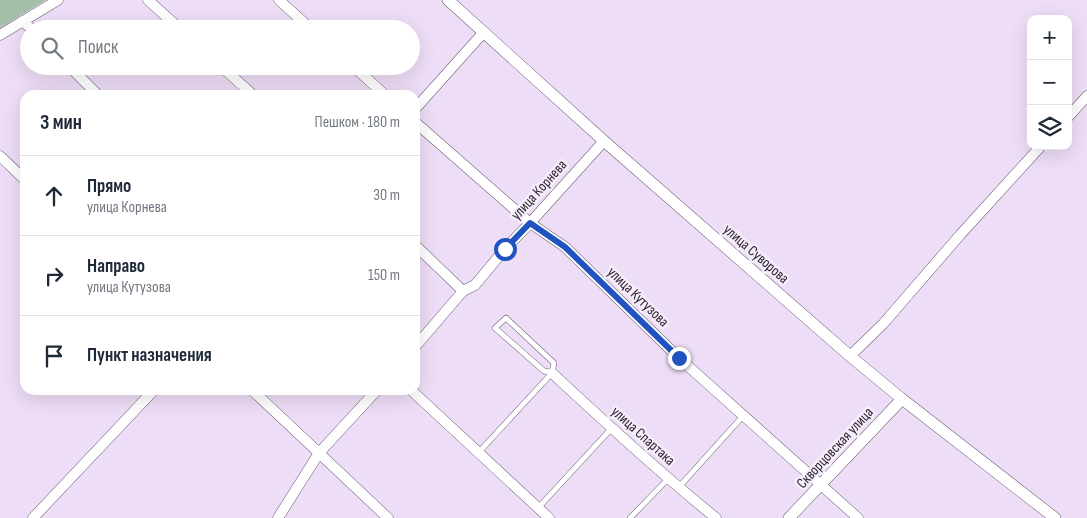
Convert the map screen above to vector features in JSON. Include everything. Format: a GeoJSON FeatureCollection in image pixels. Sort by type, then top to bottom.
{"type":"FeatureCollection","features":[{"type":"Feature","properties":{"kind":"street"},"geometry":{"type":"LineString","coordinates":[[25,20],[58,0]]}},
{"type":"Feature","properties":{"kind":"street"},"geometry":{"type":"LineString","coordinates":[[148,0],[170,20]]}},
{"type":"Feature","properties":{"kind":"street"},"geometry":{"type":"LineString","coordinates":[[279,0],[301,20]]}},
{"type":"Feature","properties":{"kind":"street","name":"улица Суворова"},"geometry":{"type":"LineString","coordinates":[[448,0],[604,141],[850,356],[1055,518]]}},
{"type":"Feature","properties":{"kind":"street"},"geometry":{"type":"LineString","coordinates":[[0,35],[20,23]]}},
{"type":"Feature","properties":{"kind":"street"},"geometry":{"type":"LineString","coordinates":[[420,102],[484,32]]}},
{"type":"Feature","properties":{"kind":"street"},"geometry":{"type":"LineString","coordinates":[[78,75],[93,90]]}},
{"type":"Feature","properties":{"kind":"street"},"geometry":{"type":"LineString","coordinates":[[231,75],[247,90]]}},
{"type":"Feature","properties":{"kind":"street"},"geometry":{"type":"LineString","coordinates":[[363,75],[379,90]]}},
{"type":"Feature","properties":{"kind":"street"},"geometry":{"type":"LineString","coordinates":[[1072,113],[1087,96]]}},
{"type":"Feature","properties":{"kind":"street","name":"улица Кутузова"},"geometry":{"type":"LineString","coordinates":[[420,126],[530,223],[565,247],[679,358],[858,518]]}},
{"type":"Feature","properties":{"kind":"street","name":"улица Корнева"},"geometry":{"type":"LineString","coordinates":[[420,341],[463,291],[476,284],[505,249],[604,141]]}},
{"type":"Feature","properties":{"kind":"street"},"geometry":{"type":"LineString","coordinates":[[850,356],[883,324],[960,234],[1037,150]]}},
{"type":"Feature","properties":{"kind":"street"},"geometry":{"type":"LineString","coordinates":[[0,156],[20,175]]}},
{"type":"Feature","properties":{"kind":"street"},"geometry":{"type":"LineString","coordinates":[[420,250],[463,291]]}},
{"type":"Feature","properties":{"kind":"street","name":"улица Спартака"},"geometry":{"type":"LineString","coordinates":[[552,374],[678,488],[716,518]]}},
{"type":"Feature","properties":{"kind":"street"},"geometry":{"type":"LineString","coordinates":[[33,518],[149,395]]}},
{"type":"Feature","properties":{"kind":"street"},"geometry":{"type":"LineString","coordinates":[[257,395],[388,518]]}},
{"type":"Feature","properties":{"kind":"street"},"geometry":{"type":"LineString","coordinates":[[278,518],[319,453],[372,395]]}},
{"type":"Feature","properties":{"kind":"street"},"geometry":{"type":"LineString","coordinates":[[416,395],[549,518]]}},
{"type":"Feature","properties":{"kind":"street","name":"Скворцовская улица"},"geometry":{"type":"LineString","coordinates":[[789,518],[902,399]]}},
{"type":"Feature","properties":{"kind":"lane"},"geometry":{"type":"LineString","coordinates":[[478,452],[552,374],[554,363],[506,318],[495,328],[544,371],[552,374]]}},
{"type":"Feature","properties":{"kind":"lane"},"geometry":{"type":"LineString","coordinates":[[678,488],[744,415]]}},
{"type":"Feature","properties":{"kind":"lane"},"geometry":{"type":"LineString","coordinates":[[538,508],[611,429]]}},
{"type":"Feature","properties":{"kind":"lane"},"geometry":{"type":"LineString","coordinates":[[630,518],[668,479]]}},
{"type":"Feature","properties":{"kind":"green space"},"geometry":{"type":"Polygon","coordinates":[[[0,0],[46,0],[0,28],[0,0]]]}},
{"type":"Feature","properties":{"kind":"route"},"geometry":{"type":"LineString","coordinates":[[505,249],[530,223],[565,247],[679,358]]}}]}
